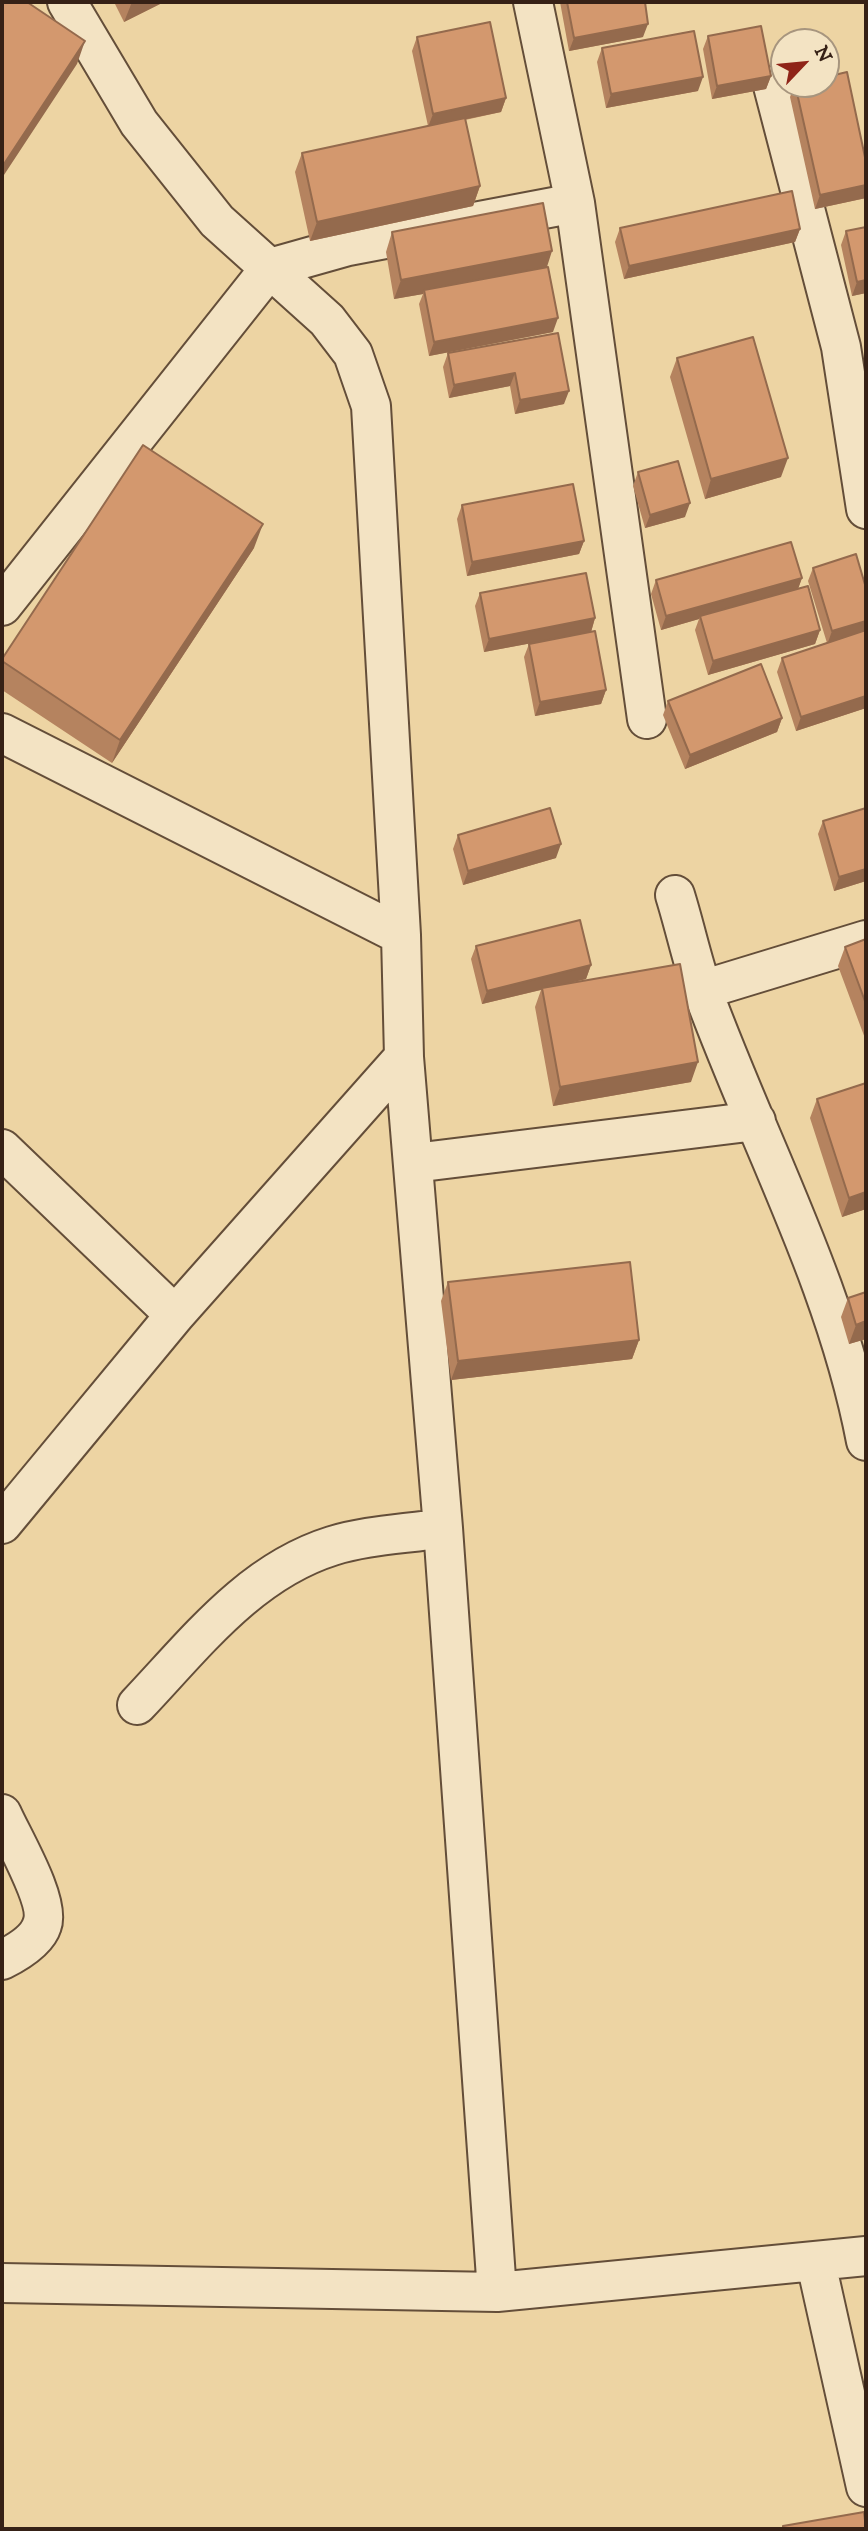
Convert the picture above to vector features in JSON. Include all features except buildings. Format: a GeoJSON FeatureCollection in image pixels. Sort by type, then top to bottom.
{"type":"FeatureCollection","features":[{"type":"Feature","properties":{"kind":"street"},"geometry":{"type":"LineString","coordinates":[[67,2],[139,123],[217,221],[327,320],[353,354],[371,406],[401,935],[404,1057],[443,1528],[497,2292]]}},
{"type":"Feature","properties":{"kind":"street"},"geometry":{"type":"LineString","coordinates":[[533,2],[575,202],[647,719]]}},
{"type":"Feature","properties":{"kind":"street"},"geometry":{"type":"LineString","coordinates":[[776,98],[841,347],[866,509]]}},
{"type":"Feature","properties":{"kind":"street"},"geometry":{"type":"LineString","coordinates":[[2,606],[270,268],[348,246],[575,202]]}},
{"type":"Feature","properties":{"kind":"street"},"geometry":{"type":"LineString","coordinates":[[2,733],[401,935]]}},
{"type":"Feature","properties":{"kind":"street"},"geometry":{"type":"LineString","coordinates":[[676,895],[702,990],[817,1265],[860,1410],[866,1441]]}},
{"type":"Feature","properties":{"kind":"street"},"geometry":{"type":"LineString","coordinates":[[702,990],[866,940]]}},
{"type":"Feature","properties":{"kind":"street"},"geometry":{"type":"LineString","coordinates":[[2,1524],[175,1315],[404,1057]]}},
{"type":"Feature","properties":{"kind":"street"},"geometry":{"type":"LineString","coordinates":[[414,1163],[756,1121]]}},
{"type":"Feature","properties":{"kind":"street"},"geometry":{"type":"LineString","coordinates":[[2,1149],[175,1315]]}},
{"type":"Feature","properties":{"kind":"street"},"geometry":{"type":"LineString","coordinates":[[137,1705],[238,1599],[282,1567],[334,1545],[443,1528]]}},
{"type":"Feature","properties":{"kind":"street"},"geometry":{"type":"LineString","coordinates":[[2,1814],[42,1902],[43,1924],[33,1939],[2,1960]]}},
{"type":"Feature","properties":{"kind":"street"},"geometry":{"type":"LineString","coordinates":[[2,2283],[497,2292],[816,2263],[866,2256]]}},
{"type":"Feature","properties":{"kind":"street"},"geometry":{"type":"LineString","coordinates":[[816,2263],[866,2487]]}}]}
